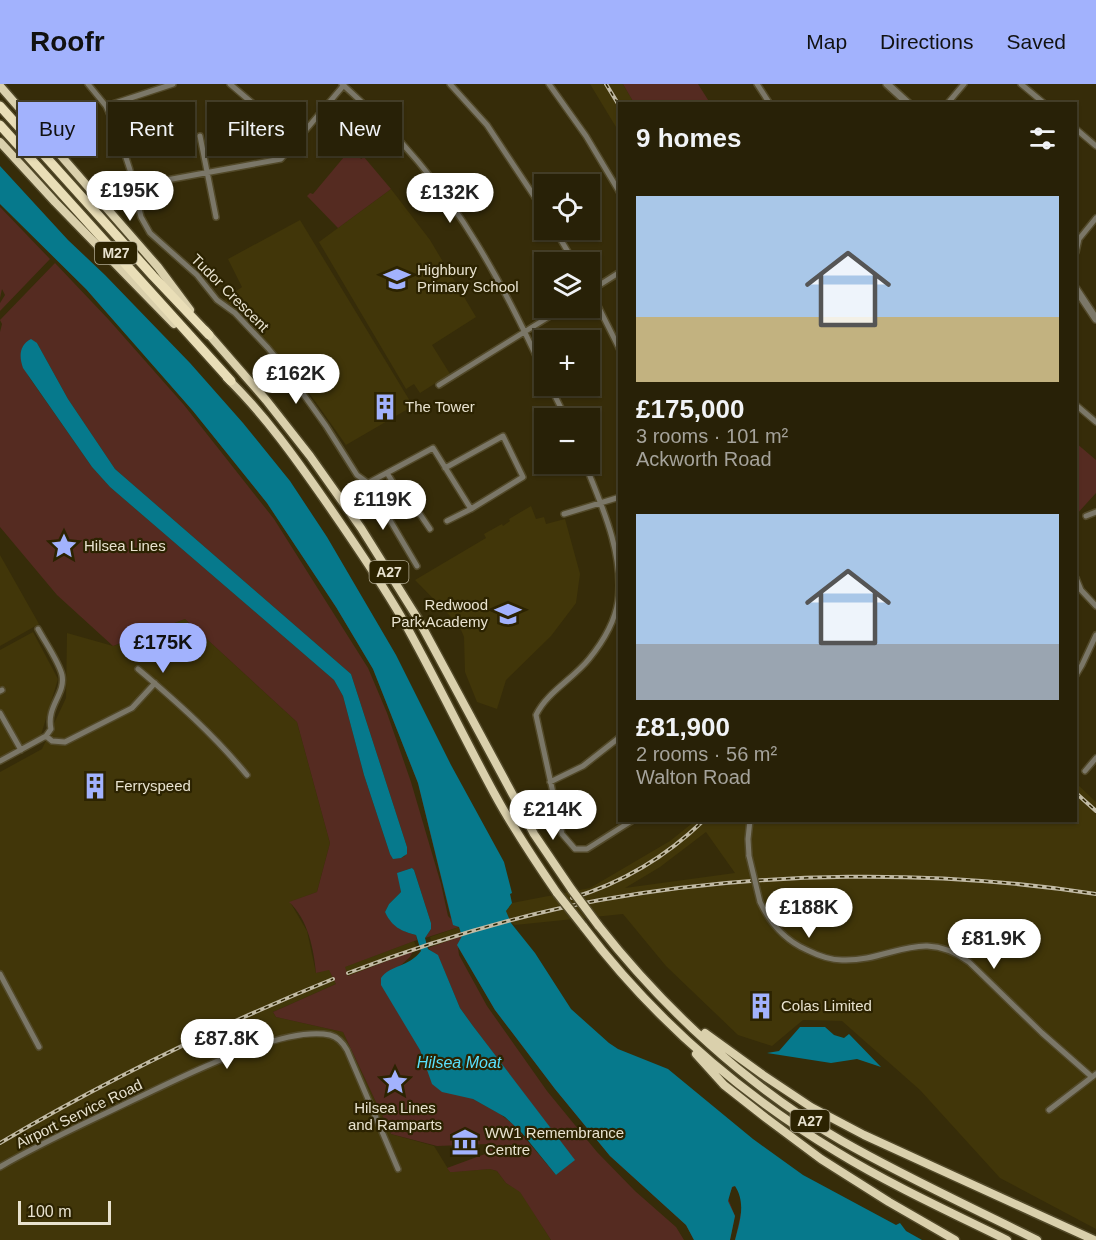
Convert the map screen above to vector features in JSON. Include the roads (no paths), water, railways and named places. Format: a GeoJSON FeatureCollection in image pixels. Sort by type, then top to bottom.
{"type":"FeatureCollection","features":[{"type":"Feature","properties":{"kind":"highway"},"geometry":{"type":"LineString","coordinates":[[0,86],[158,267],[209,335]]}},
{"type":"Feature","properties":{"kind":"highway","name":"M27"},"geometry":{"type":"LineString","coordinates":[[0,106],[209,335]]}},
{"type":"Feature","properties":{"kind":"highway","name":"M27"},"geometry":{"type":"LineString","coordinates":[[0,124],[231,381]]}},
{"type":"Feature","properties":{"kind":"highway"},"geometry":{"type":"LineString","coordinates":[[0,142],[110,259],[231,381]]}},
{"type":"Feature","properties":{"kind":"highway","name":"A27"},"geometry":{"type":"LineString","coordinates":[[209,335],[266,400],[310,456],[361,528],[418,619],[534,834],[598,925],[648,984],[673,1010],[729,1060],[805,1118],[843,1142],[1037,1240]]}},
{"type":"Feature","properties":{"kind":"highway","name":"A27"},"geometry":{"type":"LineString","coordinates":[[231,381],[299,464],[381,584],[402,618],[454,713],[494,794],[522,841],[557,893],[612,964],[662,1018],[746,1089],[837,1152],[1007,1240]]}},
{"type":"Feature","properties":{"kind":"highway"},"geometry":{"type":"LineString","coordinates":[[673,1010],[763,1076],[811,1107],[864,1135],[1094,1240]]}},
{"type":"Feature","properties":{"kind":"highway"},"geometry":{"type":"LineString","coordinates":[[662,1018],[724,1085],[766,1118],[821,1159],[955,1240]]}},
{"type":"Feature","properties":{"kind":"street","name":"Tudor Crescent"},"geometry":{"type":"LineString","coordinates":[[88,84],[106,106],[118,133],[141,217],[150,233],[197,274],[217,300],[235,313],[286,370],[357,475],[368,483],[417,566]]}},
{"type":"Feature","properties":{"kind":"street"},"geometry":{"type":"LineString","coordinates":[[106,106],[173,84]]}},
{"type":"Feature","properties":{"kind":"street"},"geometry":{"type":"LineString","coordinates":[[230,84],[251,102]]}},
{"type":"Feature","properties":{"kind":"street"},"geometry":{"type":"LineString","coordinates":[[450,84],[487,125],[534,196]]}},
{"type":"Feature","properties":{"kind":"street"},"geometry":{"type":"LineString","coordinates":[[549,84],[586,136],[618,190]]}},
{"type":"Feature","properties":{"kind":"street"},"geometry":{"type":"LineString","coordinates":[[757,84],[769,102]]}},
{"type":"Feature","properties":{"kind":"street"},"geometry":{"type":"LineString","coordinates":[[887,84],[907,102]]}},
{"type":"Feature","properties":{"kind":"street"},"geometry":{"type":"LineString","coordinates":[[949,102],[964,84]]}},
{"type":"Feature","properties":{"kind":"street"},"geometry":{"type":"LineString","coordinates":[[1021,84],[1043,102]]}},
{"type":"Feature","properties":{"kind":"street"},"geometry":{"type":"LineString","coordinates":[[306,130],[344,85],[387,126],[440,189],[477,244],[534,351]]}},
{"type":"Feature","properties":{"kind":"street"},"geometry":{"type":"LineString","coordinates":[[1077,130],[1096,146]]}},
{"type":"Feature","properties":{"kind":"street"},"geometry":{"type":"LineString","coordinates":[[200,136],[216,217]]}},
{"type":"Feature","properties":{"kind":"street"},"geometry":{"type":"LineString","coordinates":[[124,193],[207,173],[281,159],[284,156]]}},
{"type":"Feature","properties":{"kind":"street"},"geometry":{"type":"LineString","coordinates":[[1077,239],[1096,218]]}},
{"type":"Feature","properties":{"kind":"street"},"geometry":{"type":"LineString","coordinates":[[600,285],[618,273]]}},
{"type":"Feature","properties":{"kind":"street"},"geometry":{"type":"LineString","coordinates":[[1077,291],[1086,308],[1096,319]]}},
{"type":"Feature","properties":{"kind":"street"},"geometry":{"type":"LineString","coordinates":[[600,311],[618,346]]}},
{"type":"Feature","properties":{"kind":"street"},"geometry":{"type":"LineString","coordinates":[[439,386],[546,318]]}},
{"type":"Feature","properties":{"kind":"street"},"geometry":{"type":"LineString","coordinates":[[1077,406],[1096,422]]}},
{"type":"Feature","properties":{"kind":"street"},"geometry":{"type":"LineString","coordinates":[[445,468],[503,436],[522,477],[447,521]]}},
{"type":"Feature","properties":{"kind":"street"},"geometry":{"type":"LineString","coordinates":[[368,483],[433,448],[471,509]]}},
{"type":"Feature","properties":{"kind":"street"},"geometry":{"type":"LineString","coordinates":[[387,473],[399,492],[407,495],[430,529]]}},
{"type":"Feature","properties":{"kind":"street"},"geometry":{"type":"LineString","coordinates":[[589,474],[601,504],[618,572],[618,603],[606,635],[589,659],[571,679],[541,703],[536,715],[562,834],[575,849],[587,849],[630,822]]}},
{"type":"Feature","properties":{"kind":"street"},"geometry":{"type":"LineString","coordinates":[[564,514],[618,498]]}},
{"type":"Feature","properties":{"kind":"street"},"geometry":{"type":"LineString","coordinates":[[1086,516],[1096,511]]}},
{"type":"Feature","properties":{"kind":"street"},"geometry":{"type":"LineString","coordinates":[[1077,580],[1081,590],[1096,606]]}},
{"type":"Feature","properties":{"kind":"street"},"geometry":{"type":"LineString","coordinates":[[0,761],[46,736],[51,729],[48,718],[61,689],[62,674],[38,629]]}},
{"type":"Feature","properties":{"kind":"street"},"geometry":{"type":"LineString","coordinates":[[1077,673],[1096,635]]}},
{"type":"Feature","properties":{"kind":"street"},"geometry":{"type":"LineString","coordinates":[[1077,661],[1082,665]]}},
{"type":"Feature","properties":{"kind":"street"},"geometry":{"type":"LineString","coordinates":[[138,669],[188,711],[220,742],[247,775]]}},
{"type":"Feature","properties":{"kind":"street"},"geometry":{"type":"LineString","coordinates":[[46,736],[52,741],[65,742],[132,708],[155,683]]}},
{"type":"Feature","properties":{"kind":"street"},"geometry":{"type":"LineString","coordinates":[[0,713],[21,750]]}},
{"type":"Feature","properties":{"kind":"street"},"geometry":{"type":"LineString","coordinates":[[550,782],[583,766],[618,739]]}},
{"type":"Feature","properties":{"kind":"street"},"geometry":{"type":"LineString","coordinates":[[1094,771],[1087,769],[1096,758]]}},
{"type":"Feature","properties":{"kind":"street"},"geometry":{"type":"LineString","coordinates":[[750,822],[749,856],[760,902],[768,919],[781,933],[798,946],[828,958],[842,960],[927,945],[957,953],[1042,1033],[1094,1075],[1049,1110]]}},
{"type":"Feature","properties":{"kind":"street"},"geometry":{"type":"LineString","coordinates":[[0,974],[39,1047]]}},
{"type":"Feature","properties":{"kind":"street","name":"Airport Service Road"},"geometry":{"type":"LineString","coordinates":[[0,1167],[63,1134],[200,1069],[252,1048],[285,1038],[317,1034],[332,1036],[341,1041],[347,1050],[398,1169]]}},
{"type":"Feature","properties":{"kind":"water"},"geometry":{"type":"Polygon","coordinates":[[[0,166],[68,240],[190,363],[290,481],[327,537],[396,655],[451,765],[504,862],[512,893],[510,894],[512,903],[506,911],[511,923],[535,953],[571,1009],[618,1049],[668,1069],[753,1139],[803,1175],[896,1225],[900,1223],[906,1231],[922,1240],[735,1240],[741,1206],[735,1186],[732,1187],[728,1201],[735,1216],[730,1240],[694,1240],[686,1225],[610,1156],[495,1010],[457,945],[462,936],[459,927],[453,925],[418,783],[373,669],[336,607],[267,503],[193,411],[86,289],[0,204],[0,166]]]}},
{"type":"Feature","properties":{"kind":"water"},"geometry":{"type":"Polygon","coordinates":[[[31,339],[37,343],[68,399],[115,469],[351,674],[407,847],[407,854],[393,859],[390,854],[364,775],[343,696],[334,680],[110,487],[92,467],[23,368],[21,352],[24,345],[31,339]]]}},
{"type":"Feature","properties":{"kind":"water","name":"Hilsea Moat"},"geometry":{"type":"Polygon","coordinates":[[[412,868],[431,923],[431,929],[425,938],[428,949],[438,955],[460,1008],[575,1160],[556,1175],[522,1133],[505,1117],[473,1099],[442,1092],[432,1084],[420,1050],[381,985],[381,978],[385,974],[411,960],[421,951],[416,935],[398,928],[385,912],[389,904],[401,892],[397,873],[412,868]]]}},
{"type":"Feature","properties":{"kind":"water"},"geometry":{"type":"Polygon","coordinates":[[[800,1027],[825,1027],[834,1035],[844,1038],[849,1034],[881,1067],[857,1059],[831,1063],[767,1053],[779,1051],[800,1027]]]}},
{"type":"Feature","properties":{"kind":"railway"},"geometry":{"type":"LineString","coordinates":[[606,84],[618,104]]}},
{"type":"Feature","properties":{"kind":"railway"},"geometry":{"type":"LineString","coordinates":[[1077,794],[1096,811]]}},
{"type":"Feature","properties":{"kind":"railway"},"geometry":{"type":"LineString","coordinates":[[572,898],[609,885],[643,867],[675,845],[702,822]]}},
{"type":"Feature","properties":{"kind":"railway"},"geometry":{"type":"LineString","coordinates":[[348,973],[441,940],[536,914],[600,900],[723,883],[785,879],[911,877],[973,880],[1096,894]]}},
{"type":"Feature","properties":{"kind":"railway"},"geometry":{"type":"LineString","coordinates":[[0,1143],[80,1098],[164,1055],[248,1015],[333,979]]}},
{"type":"Feature","properties":{"kind":"place","name":"Highbury Primary School"},"geometry":{"type":"Point","coordinates":[397,279]}},
{"type":"Feature","properties":{"kind":"place","name":"The Tower"},"geometry":{"type":"Point","coordinates":[385,407]}},
{"type":"Feature","properties":{"kind":"place","name":"Hilsea Lines"},"geometry":{"type":"Point","coordinates":[64,546]}},
{"type":"Feature","properties":{"kind":"place","name":"Redwood Park Academy"},"geometry":{"type":"Point","coordinates":[508,614]}},
{"type":"Feature","properties":{"kind":"place","name":"Ferryspeed"},"geometry":{"type":"Point","coordinates":[95,786]}},
{"type":"Feature","properties":{"kind":"place","name":"Colas Limited"},"geometry":{"type":"Point","coordinates":[761,1006]}},
{"type":"Feature","properties":{"kind":"place","name":"Hilsea Lines and Ramparts"},"geometry":{"type":"Point","coordinates":[395,1082]}},
{"type":"Feature","properties":{"kind":"place","name":"WW1 Remembrance Centre"},"geometry":{"type":"Point","coordinates":[465,1142]}}]}
